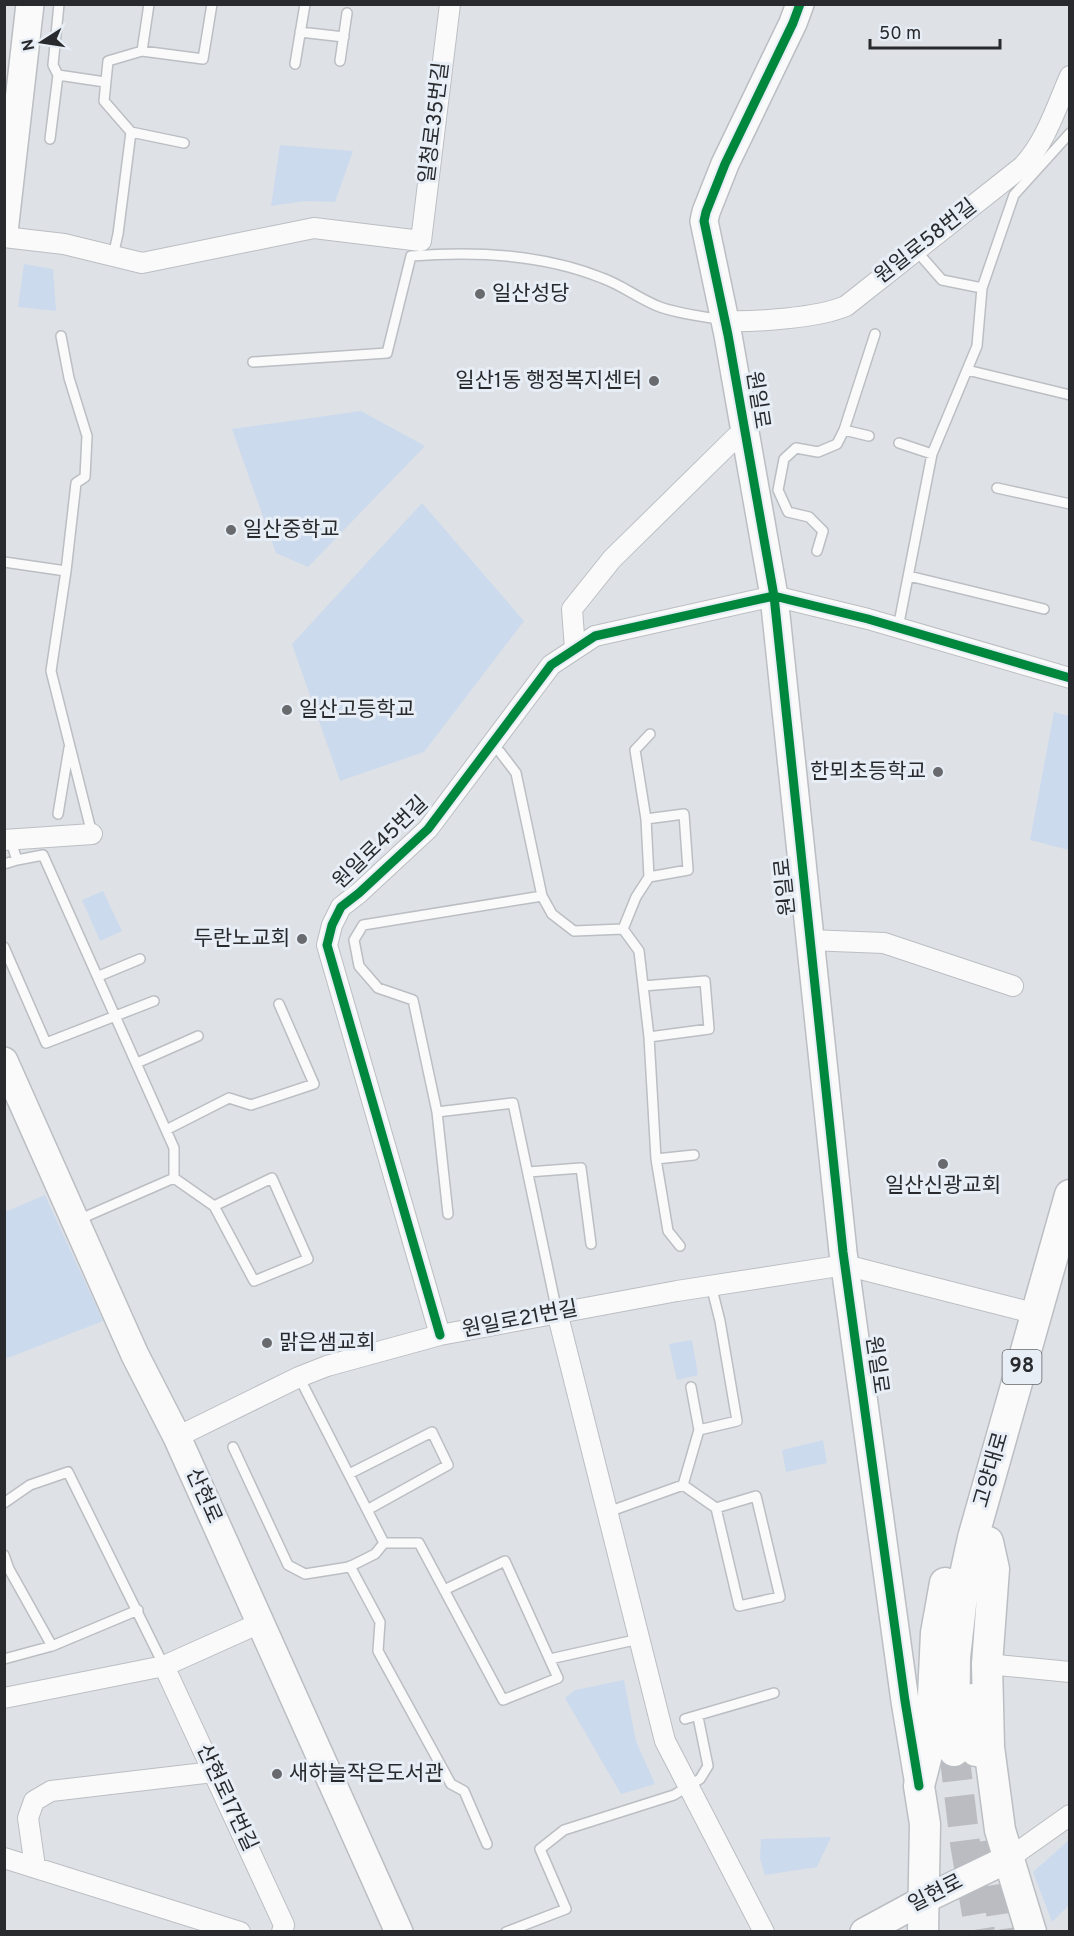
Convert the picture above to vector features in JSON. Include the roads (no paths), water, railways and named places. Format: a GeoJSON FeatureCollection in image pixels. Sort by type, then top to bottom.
{"type":"FeatureCollection","features":[{"type":"Feature","properties":{"kind":"main road","name":"고양대로"},"geometry":{"type":"LineString","coordinates":[[965,1751],[956,1657],[964,1579],[980,1540],[1037,1314],[1070,1195]]}},
{"type":"Feature","properties":{"kind":"main road","name":"고양대로"},"geometry":{"type":"LineString","coordinates":[[980,1540],[991,1524],[1070,1237]]}},
{"type":"Feature","properties":{"kind":"main road"},"geometry":{"type":"LineString","coordinates":[[923,1932],[926,1824],[919,1786],[931,1739],[936,1633],[946,1575],[980,1540],[993,1569],[987,1664],[990,1757],[1000,1830],[1031,1932]]}},
{"type":"Feature","properties":{"kind":"street"},"geometry":{"type":"LineString","coordinates":[[30,4],[4,235],[64,244],[142,263],[314,228],[416,249]]}},
{"type":"Feature","properties":{"kind":"street","name":"일청로35번길"},"geometry":{"type":"LineString","coordinates":[[416,249],[450,4]]}},
{"type":"Feature","properties":{"kind":"street","name":"원일로"},"geometry":{"type":"LineString","coordinates":[[800,5],[725,164],[706,212],[705,232],[725,321],[774,596],[844,1265],[919,1786]]}},
{"type":"Feature","properties":{"kind":"street","name":"원일로58번길"},"geometry":{"type":"LineString","coordinates":[[725,321],[754,320],[836,310],[846,306],[1023,166],[1036,152],[1046,134],[1070,76]]}},
{"type":"Feature","properties":{"kind":"street"},"geometry":{"type":"LineString","coordinates":[[575,649],[572,609],[612,560],[735,438],[744,434]]}},
{"type":"Feature","properties":{"kind":"street"},"geometry":{"type":"LineString","coordinates":[[774,596],[898,628],[1070,678]]}},
{"type":"Feature","properties":{"kind":"street","name":"원일로45번길"},"geometry":{"type":"LineString","coordinates":[[440,1335],[327,945],[332,925],[341,907],[428,829],[551,665],[595,636],[774,596]]}},
{"type":"Feature","properties":{"kind":"street"},"geometry":{"type":"LineString","coordinates":[[7,840],[92,834]]}},
{"type":"Feature","properties":{"kind":"street"},"geometry":{"type":"LineString","coordinates":[[809,940],[884,943],[1013,987]]}},
{"type":"Feature","properties":{"kind":"street","name":"산현로"},"geometry":{"type":"LineString","coordinates":[[4,1061],[135,1355],[177,1437],[399,1932]]}},
{"type":"Feature","properties":{"kind":"street"},"geometry":{"type":"LineString","coordinates":[[844,1265],[1037,1314]]}},
{"type":"Feature","properties":{"kind":"street","name":"원일로21번길"},"geometry":{"type":"LineString","coordinates":[[177,1437],[299,1377],[327,1366],[440,1335],[711,1285],[844,1265]]}},
{"type":"Feature","properties":{"kind":"street"},"geometry":{"type":"LineString","coordinates":[[557,1312],[666,1741],[764,1932]]}},
{"type":"Feature","properties":{"kind":"street"},"geometry":{"type":"LineString","coordinates":[[4,1698],[164,1666],[260,1623]]}},
{"type":"Feature","properties":{"kind":"street"},"geometry":{"type":"LineString","coordinates":[[987,1664],[1070,1672]]}},
{"type":"Feature","properties":{"kind":"street","name":"산현로17번길"},"geometry":{"type":"LineString","coordinates":[[164,1666],[284,1925],[282,1932]]}},
{"type":"Feature","properties":{"kind":"street"},"geometry":{"type":"LineString","coordinates":[[35,1867],[28,1818],[34,1801],[51,1791],[213,1772]]}},
{"type":"Feature","properties":{"kind":"street"},"geometry":{"type":"LineString","coordinates":[[1008,1859],[1070,1815]]}},
{"type":"Feature","properties":{"kind":"street"},"geometry":{"type":"LineString","coordinates":[[4,1858],[240,1932]]}},
{"type":"Feature","properties":{"kind":"street","name":"일현로"},"geometry":{"type":"LineString","coordinates":[[864,1932],[923,1900],[1008,1859]]}},
{"type":"Feature","properties":{"kind":"lane"},"geometry":{"type":"LineString","coordinates":[[50,138],[58,75],[53,65],[60,4]]}},
{"type":"Feature","properties":{"kind":"lane"},"geometry":{"type":"LineString","coordinates":[[142,51],[149,4]]}},
{"type":"Feature","properties":{"kind":"lane"},"geometry":{"type":"LineString","coordinates":[[184,143],[131,132],[104,101],[108,61],[142,51],[203,59],[212,4]]}},
{"type":"Feature","properties":{"kind":"lane"},"geometry":{"type":"LineString","coordinates":[[295,64],[305,4]]}},
{"type":"Feature","properties":{"kind":"lane"},"geometry":{"type":"LineString","coordinates":[[340,62],[347,13]]}},
{"type":"Feature","properties":{"kind":"lane"},"geometry":{"type":"LineString","coordinates":[[300,32],[344,37]]}},
{"type":"Feature","properties":{"kind":"lane"},"geometry":{"type":"LineString","coordinates":[[58,75],[105,82]]}},
{"type":"Feature","properties":{"kind":"lane"},"geometry":{"type":"LineString","coordinates":[[113,256],[131,132]]}},
{"type":"Feature","properties":{"kind":"lane"},"geometry":{"type":"LineString","coordinates":[[898,628],[932,454],[977,346],[982,288],[1014,195],[1070,133]]}},
{"type":"Feature","properties":{"kind":"lane"},"geometry":{"type":"LineString","coordinates":[[918,248],[921,256],[942,280],[982,288]]}},
{"type":"Feature","properties":{"kind":"lane"},"geometry":{"type":"LineString","coordinates":[[252,362],[387,353],[416,249],[443,254],[512,257],[560,264],[604,278],[662,308],[725,321]]}},
{"type":"Feature","properties":{"kind":"lane"},"geometry":{"type":"LineString","coordinates":[[817,551],[823,531],[809,517],[789,512],[778,490],[784,459],[796,448],[818,452],[837,444],[844,430],[875,334]]}},
{"type":"Feature","properties":{"kind":"lane"},"geometry":{"type":"LineString","coordinates":[[61,336],[69,378],[87,436],[85,477],[76,483],[66,572],[51,671],[92,834]]}},
{"type":"Feature","properties":{"kind":"lane"},"geometry":{"type":"LineString","coordinates":[[967,370],[1070,394]]}},
{"type":"Feature","properties":{"kind":"lane"},"geometry":{"type":"LineString","coordinates":[[844,430],[869,436]]}},
{"type":"Feature","properties":{"kind":"lane"},"geometry":{"type":"LineString","coordinates":[[899,443],[932,454]]}},
{"type":"Feature","properties":{"kind":"lane"},"geometry":{"type":"LineString","coordinates":[[997,488],[1070,504]]}},
{"type":"Feature","properties":{"kind":"lane"},"geometry":{"type":"LineString","coordinates":[[4,562],[66,572]]}},
{"type":"Feature","properties":{"kind":"lane"},"geometry":{"type":"LineString","coordinates":[[909,576],[1044,609]]}},
{"type":"Feature","properties":{"kind":"lane"},"geometry":{"type":"LineString","coordinates":[[623,929],[636,897],[649,877],[646,819],[635,750],[650,734]]}},
{"type":"Feature","properties":{"kind":"lane"},"geometry":{"type":"LineString","coordinates":[[58,814],[70,743]]}},
{"type":"Feature","properties":{"kind":"lane"},"geometry":{"type":"LineString","coordinates":[[491,745],[500,752],[516,773],[542,896],[552,914],[574,932],[623,929]]}},
{"type":"Feature","properties":{"kind":"lane"},"geometry":{"type":"LineString","coordinates":[[646,819],[684,814],[688,870],[649,877]]}},
{"type":"Feature","properties":{"kind":"lane"},"geometry":{"type":"LineString","coordinates":[[7,840],[17,860]]}},
{"type":"Feature","properties":{"kind":"lane"},"geometry":{"type":"LineString","coordinates":[[4,864],[43,855],[117,1016],[174,1148],[174,1178]]}},
{"type":"Feature","properties":{"kind":"lane"},"geometry":{"type":"LineString","coordinates":[[448,1214],[437,1112],[413,1000],[378,988],[359,966],[354,940],[363,925],[542,896]]}},
{"type":"Feature","properties":{"kind":"lane"},"geometry":{"type":"LineString","coordinates":[[623,929],[639,951],[648,1037],[656,1159],[668,1231],[680,1246]]}},
{"type":"Feature","properties":{"kind":"lane"},"geometry":{"type":"LineString","coordinates":[[4,947],[46,1043],[154,1001]]}},
{"type":"Feature","properties":{"kind":"lane"},"geometry":{"type":"LineString","coordinates":[[99,976],[140,959]]}},
{"type":"Feature","properties":{"kind":"lane"},"geometry":{"type":"LineString","coordinates":[[643,986],[705,981],[709,1029],[648,1037]]}},
{"type":"Feature","properties":{"kind":"lane"},"geometry":{"type":"LineString","coordinates":[[166,1130],[229,1098],[251,1105],[314,1083],[279,1004]]}},
{"type":"Feature","properties":{"kind":"lane"},"geometry":{"type":"LineString","coordinates":[[137,1063],[198,1036]]}},
{"type":"Feature","properties":{"kind":"lane"},"geometry":{"type":"LineString","coordinates":[[437,1112],[513,1103],[557,1312]]}},
{"type":"Feature","properties":{"kind":"lane"},"geometry":{"type":"LineString","coordinates":[[656,1159],[694,1155]]}},
{"type":"Feature","properties":{"kind":"lane"},"geometry":{"type":"LineString","coordinates":[[528,1172],[581,1168],[591,1244]]}},
{"type":"Feature","properties":{"kind":"lane"},"geometry":{"type":"LineString","coordinates":[[76,1221],[174,1178]]}},
{"type":"Feature","properties":{"kind":"lane"},"geometry":{"type":"LineString","coordinates":[[174,1178],[214,1206],[254,1281],[308,1259],[272,1178],[214,1206]]}},
{"type":"Feature","properties":{"kind":"lane"},"geometry":{"type":"LineString","coordinates":[[699,1430],[737,1420],[720,1321],[711,1285]]}},
{"type":"Feature","properties":{"kind":"lane"},"geometry":{"type":"LineString","coordinates":[[299,1377],[384,1543]]}},
{"type":"Feature","properties":{"kind":"lane"},"geometry":{"type":"LineString","coordinates":[[683,1485],[699,1430],[691,1387]]}},
{"type":"Feature","properties":{"kind":"lane"},"geometry":{"type":"LineString","coordinates":[[349,1474],[432,1432],[448,1465],[367,1510]]}},
{"type":"Feature","properties":{"kind":"lane"},"geometry":{"type":"LineString","coordinates":[[233,1447],[288,1565],[305,1574],[350,1566],[375,1554],[384,1543]]}},
{"type":"Feature","properties":{"kind":"lane"},"geometry":{"type":"LineString","coordinates":[[4,1503],[30,1485],[68,1472],[164,1666]]}},
{"type":"Feature","properties":{"kind":"lane"},"geometry":{"type":"LineString","coordinates":[[608,1512],[683,1485]]}},
{"type":"Feature","properties":{"kind":"lane"},"geometry":{"type":"LineString","coordinates":[[683,1485],[716,1508],[739,1606],[780,1597],[756,1496],[716,1508]]}},
{"type":"Feature","properties":{"kind":"lane"},"geometry":{"type":"LineString","coordinates":[[384,1543],[419,1543],[444,1590],[503,1700],[558,1678],[505,1561],[444,1590]]}},
{"type":"Feature","properties":{"kind":"lane"},"geometry":{"type":"LineString","coordinates":[[4,1555],[9,1569],[52,1646]]}},
{"type":"Feature","properties":{"kind":"lane"},"geometry":{"type":"LineString","coordinates":[[350,1566],[380,1622],[378,1651],[451,1784],[464,1791],[487,1844]]}},
{"type":"Feature","properties":{"kind":"lane"},"geometry":{"type":"LineString","coordinates":[[4,1659],[52,1646],[138,1610]]}},
{"type":"Feature","properties":{"kind":"lane"},"geometry":{"type":"LineString","coordinates":[[550,1659],[639,1639]]}},
{"type":"Feature","properties":{"kind":"lane"},"geometry":{"type":"LineString","coordinates":[[685,1719],[774,1693]]}},
{"type":"Feature","properties":{"kind":"lane"},"geometry":{"type":"LineString","coordinates":[[506,1932],[566,1909],[540,1849],[564,1830],[674,1795],[700,1779],[708,1766],[698,1717]]}},
{"type":"Feature","properties":{"kind":"tunnel"},"geometry":{"type":"LineString","coordinates":[[954,1751],[965,1843],[980,1932]]}},
{"type":"Feature","properties":{"kind":"tunnel"},"geometry":{"type":"LineString","coordinates":[[990,1840],[1004,1932]]}},
{"type":"Feature","properties":{"kind":"place","name":"일산성당"},"geometry":{"type":"Point","coordinates":[480,294]}},
{"type":"Feature","properties":{"kind":"place","name":"일산1동 행정복지센터"},"geometry":{"type":"Point","coordinates":[654,381]}},
{"type":"Feature","properties":{"kind":"place","name":"일산중학교"},"geometry":{"type":"Point","coordinates":[231,530]}},
{"type":"Feature","properties":{"kind":"place","name":"일산고등학교"},"geometry":{"type":"Point","coordinates":[287,710]}},
{"type":"Feature","properties":{"kind":"place","name":"한뫼초등학교"},"geometry":{"type":"Point","coordinates":[938,772]}},
{"type":"Feature","properties":{"kind":"place","name":"두란노교회"},"geometry":{"type":"Point","coordinates":[302,939]}},
{"type":"Feature","properties":{"kind":"place","name":"일산신광교회"},"geometry":{"type":"Point","coordinates":[943,1164]}},
{"type":"Feature","properties":{"kind":"place","name":"맑은샘교회"},"geometry":{"type":"Point","coordinates":[267,1343]}},
{"type":"Feature","properties":{"kind":"place","name":"새하늘작은도서관"},"geometry":{"type":"Point","coordinates":[277,1774]}}]}
